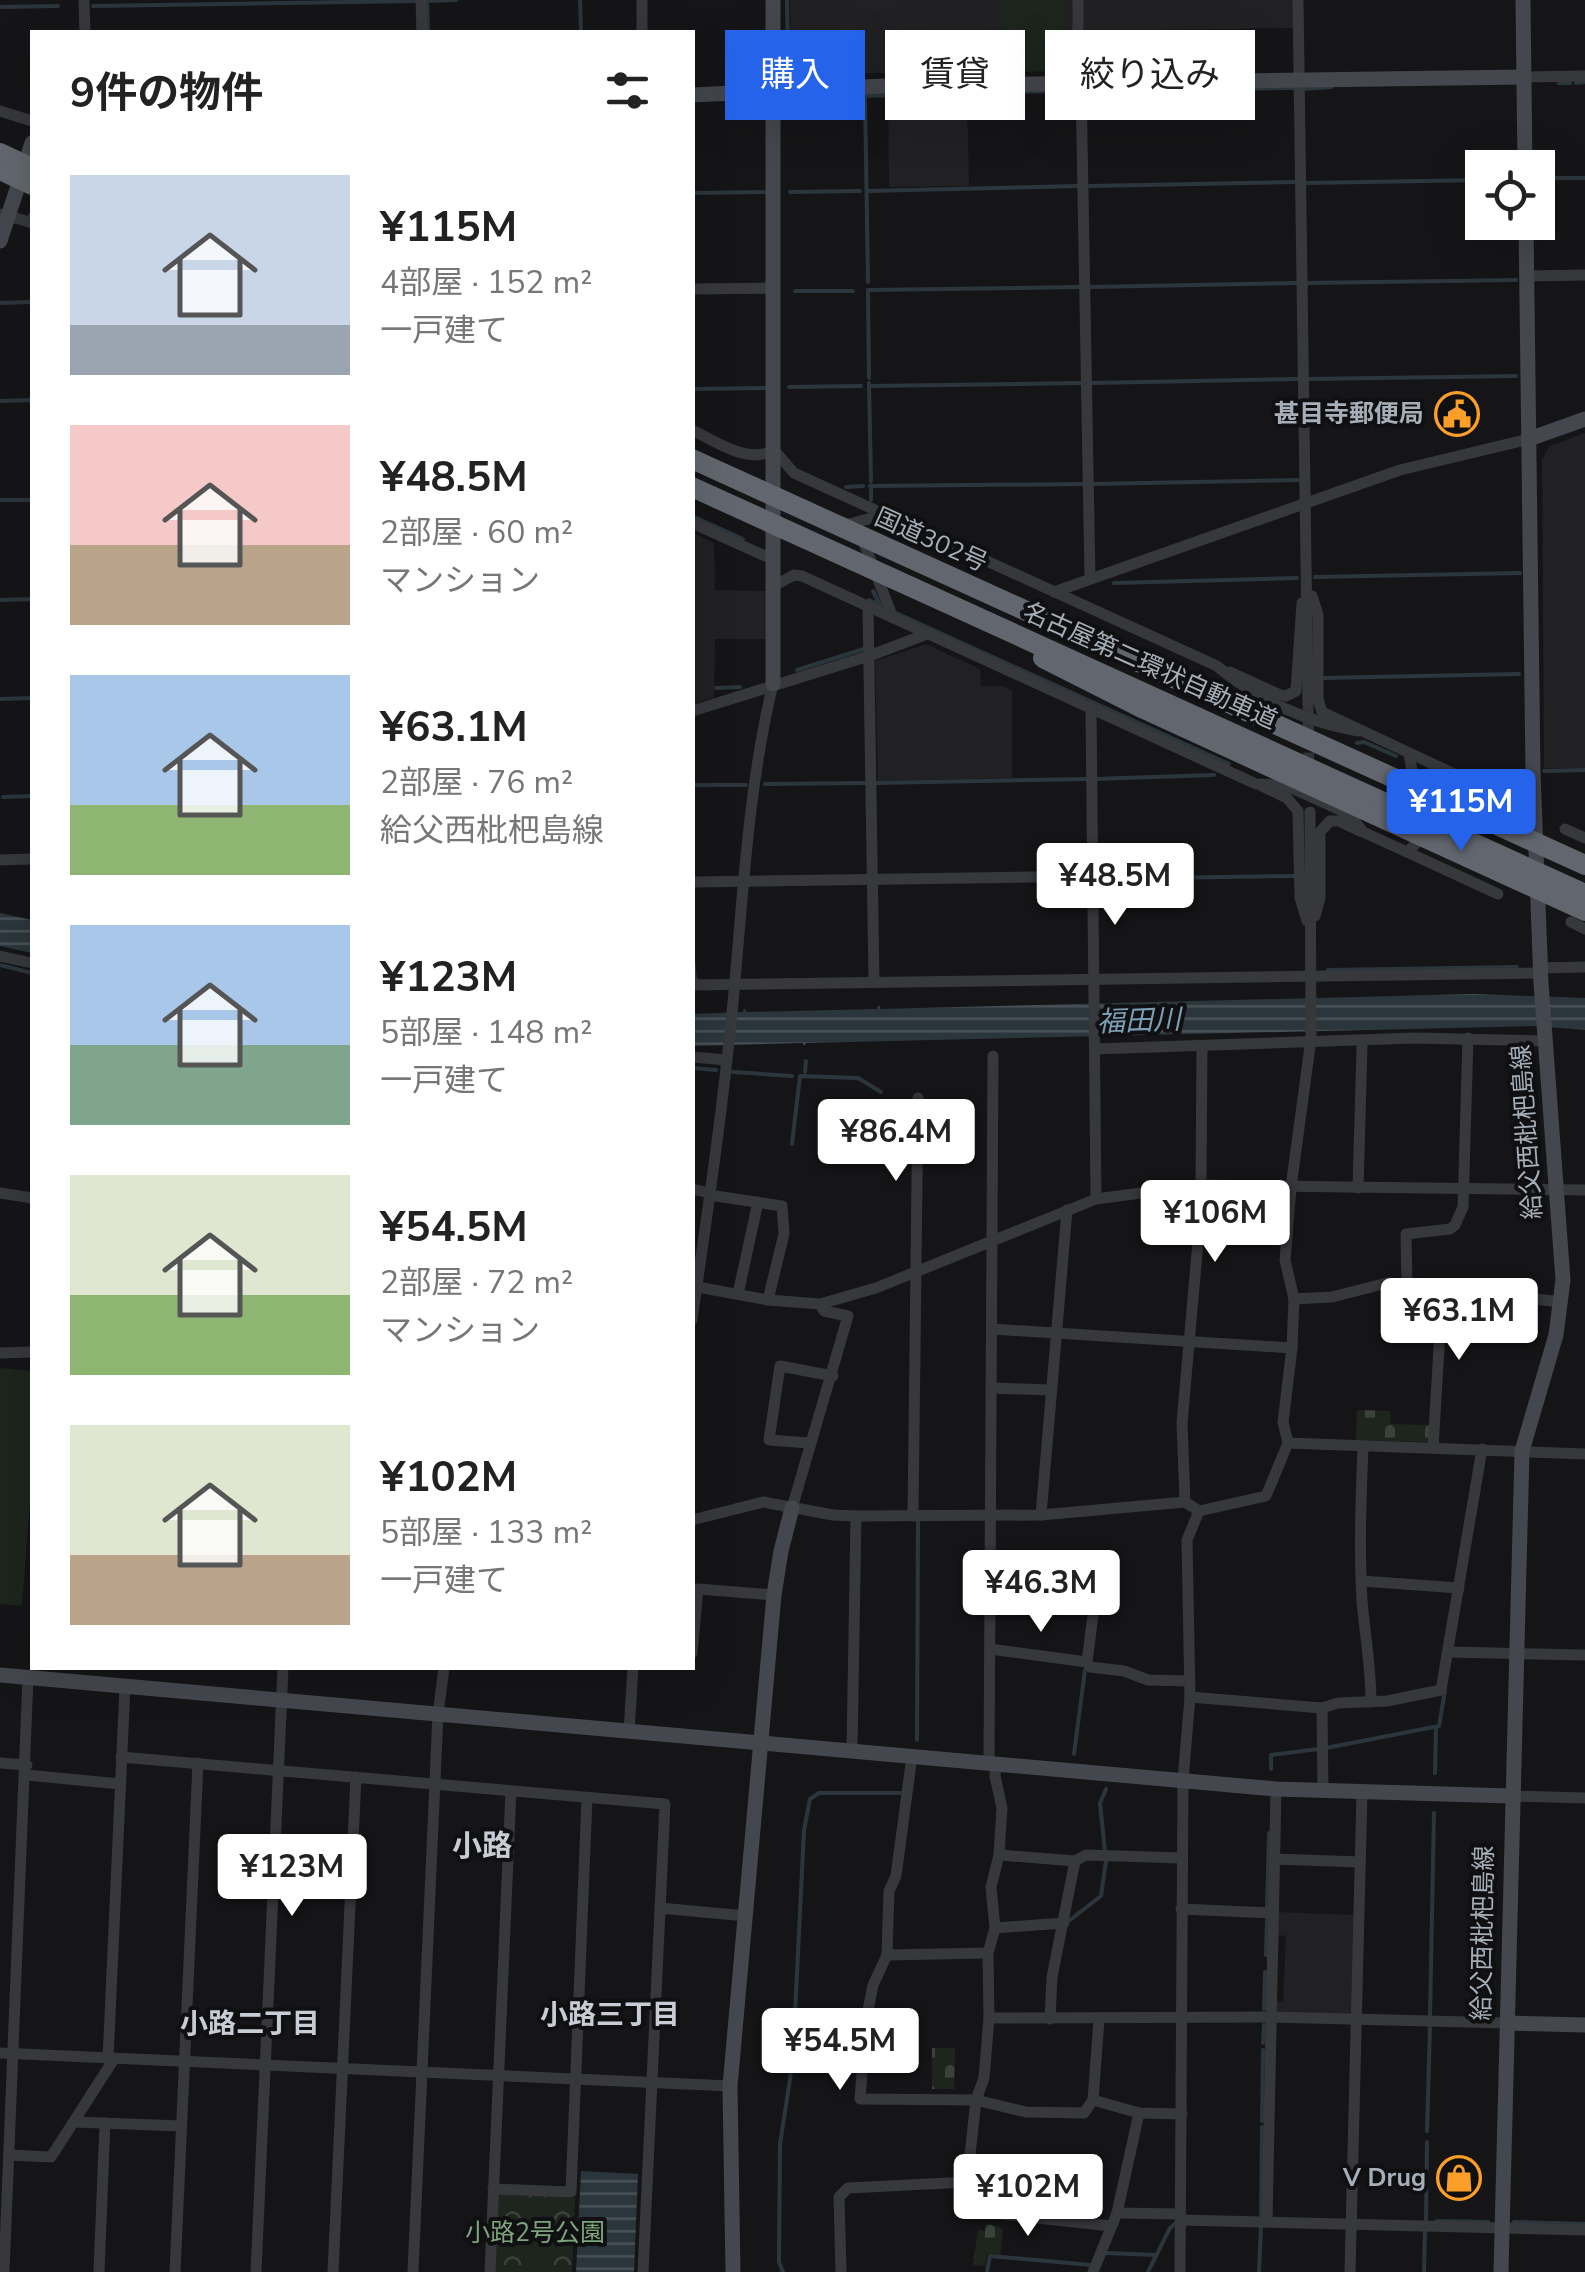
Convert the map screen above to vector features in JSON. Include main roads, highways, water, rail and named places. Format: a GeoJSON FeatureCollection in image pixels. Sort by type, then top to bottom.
{"type":"FeatureCollection","features":[{"type":"Feature","properties":{"kind":"highway"},"geometry":{"type":"LineString","coordinates":[[0,142],[30,156]]}},
{"type":"Feature","properties":{"kind":"highway"},"geometry":{"type":"LineString","coordinates":[[0,153],[30,156]]}},
{"type":"Feature","properties":{"kind":"highway"},"geometry":{"type":"LineString","coordinates":[[0,170],[30,184]]}},
{"type":"Feature","properties":{"kind":"highway","name":"国道302号"},"geometry":{"type":"LineString","coordinates":[[695,461],[1585,865]]}},
{"type":"Feature","properties":{"kind":"highway","name":"名古屋第二環状自動車道"},"geometry":{"type":"LineString","coordinates":[[695,461],[1585,874]]}},
{"type":"Feature","properties":{"kind":"highway","name":"名古屋第二環状自動車道"},"geometry":{"type":"LineString","coordinates":[[695,488],[1585,894]]}},
{"type":"Feature","properties":{"kind":"highway"},"geometry":{"type":"LineString","coordinates":[[901,553],[989,585],[1143,653],[1585,857]]}},
{"type":"Feature","properties":{"kind":"highway"},"geometry":{"type":"LineString","coordinates":[[947,575],[1024,647],[1144,710],[1578,916]]}},
{"type":"Feature","properties":{"kind":"water"},"geometry":{"type":"Polygon","coordinates":[[[0,913],[30,920],[30,953],[0,946],[0,913]]]}},
{"type":"Feature","properties":{"kind":"water","name":"福田川"},"geometry":{"type":"Polygon","coordinates":[[[1473,994],[1585,998],[1585,1030],[1534,1026],[695,1046],[695,1014],[743,1012],[744,1008],[747,1012],[877,1009],[879,1005],[880,1009],[1473,994]]]}},
{"type":"Feature","properties":{"kind":"water"},"geometry":{"type":"Polygon","coordinates":[[[581,2171],[638,2174],[634,2272],[576,2272],[581,2171]]]}},
{"type":"Feature","properties":{"kind":"waterway"},"geometry":{"type":"LineString","coordinates":[[427,0],[428,30]]}},
{"type":"Feature","properties":{"kind":"waterway"},"geometry":{"type":"LineString","coordinates":[[425,1],[456,0]]}},
{"type":"Feature","properties":{"kind":"waterway"},"geometry":{"type":"LineString","coordinates":[[580,0],[581,30]]}},
{"type":"Feature","properties":{"kind":"waterway"},"geometry":{"type":"LineString","coordinates":[[787,0],[787,30]]}},
{"type":"Feature","properties":{"kind":"waterway"},"geometry":{"type":"LineString","coordinates":[[93,6],[416,1]]}},
{"type":"Feature","properties":{"kind":"waterway"},"geometry":{"type":"LineString","coordinates":[[0,7],[58,6]]}},
{"type":"Feature","properties":{"kind":"waterway"},"geometry":{"type":"LineString","coordinates":[[1576,83],[1585,82]]}},
{"type":"Feature","properties":{"kind":"waterway"},"geometry":{"type":"LineString","coordinates":[[1559,83],[1570,83]]}},
{"type":"Feature","properties":{"kind":"waterway"},"geometry":{"type":"LineString","coordinates":[[1303,89],[1332,87]]}},
{"type":"Feature","properties":{"kind":"waterway"},"geometry":{"type":"LineString","coordinates":[[1255,88],[1294,88]]}},
{"type":"Feature","properties":{"kind":"waterway"},"geometry":{"type":"LineString","coordinates":[[1025,92],[1045,91]]}},
{"type":"Feature","properties":{"kind":"waterway"},"geometry":{"type":"LineString","coordinates":[[868,282],[865,96],[885,95]]}},
{"type":"Feature","properties":{"kind":"waterway"},"geometry":{"type":"LineString","coordinates":[[1555,178],[1585,178]]}},
{"type":"Feature","properties":{"kind":"waterway"},"geometry":{"type":"LineString","coordinates":[[1305,183],[1465,180]]}},
{"type":"Feature","properties":{"kind":"waterway"},"geometry":{"type":"LineString","coordinates":[[1090,186],[1294,182]]}},
{"type":"Feature","properties":{"kind":"waterway"},"geometry":{"type":"LineString","coordinates":[[867,191],[1078,186]]}},
{"type":"Feature","properties":{"kind":"waterway"},"geometry":{"type":"LineString","coordinates":[[790,192],[860,191]]}},
{"type":"Feature","properties":{"kind":"waterway"},"geometry":{"type":"LineString","coordinates":[[695,193],[764,192]]}},
{"type":"Feature","properties":{"kind":"waterway"},"geometry":{"type":"LineString","coordinates":[[1306,287],[1306,283],[1516,280]]}},
{"type":"Feature","properties":{"kind":"waterway"},"geometry":{"type":"LineString","coordinates":[[1089,287],[1298,283]]}},
{"type":"Feature","properties":{"kind":"waterway"},"geometry":{"type":"LineString","coordinates":[[869,378],[868,290],[1080,287]]}},
{"type":"Feature","properties":{"kind":"waterway"},"geometry":{"type":"LineString","coordinates":[[795,291],[853,291]]}},
{"type":"Feature","properties":{"kind":"waterway"},"geometry":{"type":"LineString","coordinates":[[0,303],[30,302]]}},
{"type":"Feature","properties":{"kind":"waterway"},"geometry":{"type":"LineString","coordinates":[[1308,379],[1516,376]]}},
{"type":"Feature","properties":{"kind":"waterway"},"geometry":{"type":"LineString","coordinates":[[1091,383],[1299,379]]}},
{"type":"Feature","properties":{"kind":"waterway"},"geometry":{"type":"LineString","coordinates":[[869,383],[871,481]]}},
{"type":"Feature","properties":{"kind":"waterway"},"geometry":{"type":"LineString","coordinates":[[869,386],[1081,383]]}},
{"type":"Feature","properties":{"kind":"waterway"},"geometry":{"type":"LineString","coordinates":[[789,387],[861,386]]}},
{"type":"Feature","properties":{"kind":"waterway"},"geometry":{"type":"LineString","coordinates":[[695,389],[765,388]]}},
{"type":"Feature","properties":{"kind":"waterway"},"geometry":{"type":"LineString","coordinates":[[0,401],[30,400]]}},
{"type":"Feature","properties":{"kind":"waterway"},"geometry":{"type":"LineString","coordinates":[[1093,484],[1301,480]]}},
{"type":"Feature","properties":{"kind":"waterway"},"geometry":{"type":"LineString","coordinates":[[870,486],[1084,484]]}},
{"type":"Feature","properties":{"kind":"waterway"},"geometry":{"type":"LineString","coordinates":[[871,485],[871,500]]}},
{"type":"Feature","properties":{"kind":"waterway"},"geometry":{"type":"LineString","coordinates":[[846,487],[863,486]]}},
{"type":"Feature","properties":{"kind":"waterway"},"geometry":{"type":"LineString","coordinates":[[0,500],[30,500]]}},
{"type":"Feature","properties":{"kind":"waterway"},"geometry":{"type":"LineString","coordinates":[[695,517],[743,539]]}},
{"type":"Feature","properties":{"kind":"waterway"},"geometry":{"type":"LineString","coordinates":[[1315,577],[1520,573]]}},
{"type":"Feature","properties":{"kind":"waterway"},"geometry":{"type":"LineString","coordinates":[[1114,583],[1297,578]]}},
{"type":"Feature","properties":{"kind":"waterway"},"geometry":{"type":"LineString","coordinates":[[873,591],[880,605]]}},
{"type":"Feature","properties":{"kind":"waterway"},"geometry":{"type":"LineString","coordinates":[[0,600],[30,599]]}},
{"type":"Feature","properties":{"kind":"waterway"},"geometry":{"type":"LineString","coordinates":[[869,600],[880,605]]}},
{"type":"Feature","properties":{"kind":"waterway"},"geometry":{"type":"LineString","coordinates":[[896,613],[1229,764]]}},
{"type":"Feature","properties":{"kind":"waterway"},"geometry":{"type":"LineString","coordinates":[[797,670],[864,649]]}},
{"type":"Feature","properties":{"kind":"waterway"},"geometry":{"type":"LineString","coordinates":[[1322,678],[1519,674]]}},
{"type":"Feature","properties":{"kind":"waterway"},"geometry":{"type":"LineString","coordinates":[[716,688],[740,687]]}},
{"type":"Feature","properties":{"kind":"waterway"},"geometry":{"type":"LineString","coordinates":[[1,699],[30,698]]}},
{"type":"Feature","properties":{"kind":"waterway"},"geometry":{"type":"LineString","coordinates":[[1357,743],[1364,742],[1396,756]]}},
{"type":"Feature","properties":{"kind":"waterway"},"geometry":{"type":"LineString","coordinates":[[1428,770],[1498,803]]}},
{"type":"Feature","properties":{"kind":"waterway"},"geometry":{"type":"LineString","coordinates":[[1544,771],[1585,770]]}},
{"type":"Feature","properties":{"kind":"waterway"},"geometry":{"type":"LineString","coordinates":[[1094,779],[1214,775]]}},
{"type":"Feature","properties":{"kind":"waterway"},"geometry":{"type":"LineString","coordinates":[[875,783],[1087,779]]}},
{"type":"Feature","properties":{"kind":"waterway"},"geometry":{"type":"LineString","coordinates":[[765,784],[866,783]]}},
{"type":"Feature","properties":{"kind":"waterway"},"geometry":{"type":"LineString","coordinates":[[695,785],[746,785]]}},
{"type":"Feature","properties":{"kind":"waterway"},"geometry":{"type":"LineString","coordinates":[[3,797],[30,796]]}},
{"type":"Feature","properties":{"kind":"waterway"},"geometry":{"type":"LineString","coordinates":[[1098,879],[1294,876]]}},
{"type":"Feature","properties":{"kind":"waterway"},"geometry":{"type":"LineString","coordinates":[[0,965],[30,972]]}},
{"type":"Feature","properties":{"kind":"waterway"},"geometry":{"type":"LineString","coordinates":[[1328,970],[1517,967]]}},
{"type":"Feature","properties":{"kind":"waterway"},"geometry":{"type":"LineString","coordinates":[[805,1072],[806,1061]]}},
{"type":"Feature","properties":{"kind":"waterway"},"geometry":{"type":"LineString","coordinates":[[695,1068],[716,1070]]}},
{"type":"Feature","properties":{"kind":"waterway"},"geometry":{"type":"LineString","coordinates":[[733,1072],[792,1076]]}},
{"type":"Feature","properties":{"kind":"waterway"},"geometry":{"type":"LineString","coordinates":[[792,1144],[800,1076],[858,1078],[881,1092]]}},
{"type":"Feature","properties":{"kind":"waterway"},"geometry":{"type":"LineString","coordinates":[[917,1740],[918,1521]]}},
{"type":"Feature","properties":{"kind":"waterway"},"geometry":{"type":"LineString","coordinates":[[1074,1754],[1085,1670]]}},
{"type":"Feature","properties":{"kind":"waterway"},"geometry":{"type":"LineString","coordinates":[[1326,1748],[1439,1726],[1445,1691]]}},
{"type":"Feature","properties":{"kind":"waterway"},"geometry":{"type":"LineString","coordinates":[[1435,1773],[1436,1728]]}},
{"type":"Feature","properties":{"kind":"waterway"},"geometry":{"type":"LineString","coordinates":[[1271,1769],[1271,1755],[1318,1749]]}},
{"type":"Feature","properties":{"kind":"waterway"},"geometry":{"type":"LineString","coordinates":[[1105,1852],[1100,1803],[1106,1789]]}},
{"type":"Feature","properties":{"kind":"waterway"},"geometry":{"type":"LineString","coordinates":[[793,2055],[804,1830],[810,1799],[819,1793],[904,1793]]}},
{"type":"Feature","properties":{"kind":"waterway"},"geometry":{"type":"LineString","coordinates":[[1430,2015],[1434,1813]]}},
{"type":"Feature","properties":{"kind":"waterway"},"geometry":{"type":"LineString","coordinates":[[1267,1908],[1269,1833]]}},
{"type":"Feature","properties":{"kind":"waterway"},"geometry":{"type":"LineString","coordinates":[[1070,1920],[1101,1896],[1106,1861]]}},
{"type":"Feature","properties":{"kind":"waterway"},"geometry":{"type":"LineString","coordinates":[[1266,1955],[1267,1917]]}},
{"type":"Feature","properties":{"kind":"waterway"},"geometry":{"type":"LineString","coordinates":[[1264,2009],[1265,1972]]}},
{"type":"Feature","properties":{"kind":"waterway"},"geometry":{"type":"LineString","coordinates":[[1263,2043],[1264,2025]]}},
{"type":"Feature","properties":{"kind":"waterway"},"geometry":{"type":"LineString","coordinates":[[1427,2131],[1430,2027]]}},
{"type":"Feature","properties":{"kind":"waterway"},"geometry":{"type":"LineString","coordinates":[[1262,2121],[1263,2050]]}},
{"type":"Feature","properties":{"kind":"waterway"},"geometry":{"type":"LineString","coordinates":[[783,2272],[779,2262],[780,2144],[793,2060]]}},
{"type":"Feature","properties":{"kind":"waterway"},"geometry":{"type":"LineString","coordinates":[[1261,2217],[1262,2127]]}},
{"type":"Feature","properties":{"kind":"waterway"},"geometry":{"type":"LineString","coordinates":[[1426,2220],[1427,2142]]}},
{"type":"Feature","properties":{"kind":"waterway"},"geometry":{"type":"LineString","coordinates":[[1437,2221],[1488,2222]]}},
{"type":"Feature","properties":{"kind":"waterway"},"geometry":{"type":"LineString","coordinates":[[1514,2222],[1585,2224]]}},
{"type":"Feature","properties":{"kind":"waterway"},"geometry":{"type":"LineString","coordinates":[[1148,2272],[1176,2223]]}},
{"type":"Feature","properties":{"kind":"waterway"},"geometry":{"type":"LineString","coordinates":[[1259,2272],[1261,2227]]}},
{"type":"Feature","properties":{"kind":"waterway"},"geometry":{"type":"LineString","coordinates":[[1424,2272],[1425,2229]]}},
{"type":"Feature","properties":{"kind":"waterway"},"geometry":{"type":"LineString","coordinates":[[1106,2253],[1156,2255]]}},
{"type":"Feature","properties":{"kind":"waterway"},"geometry":{"type":"LineString","coordinates":[[987,2272],[990,2256],[1091,2265]]}},
{"type":"Feature","properties":{"kind":"tunnel"},"geometry":{"type":"LineString","coordinates":[[1308,703],[1309,773]]}},
{"type":"Feature","properties":{"kind":"place","name":"甚目寺郵便局"},"geometry":{"type":"Point","coordinates":[1457,414]}},
{"type":"Feature","properties":{"kind":"place","name":"V Drug"},"geometry":{"type":"Point","coordinates":[1459,2178]}},
{"type":"Feature","properties":{"kind":"district","name":"小路"},"geometry":{"type":"Point","coordinates":[482,1846]}},
{"type":"Feature","properties":{"kind":"district","name":"小路三丁目"},"geometry":{"type":"Point","coordinates":[610,2015]}},
{"type":"Feature","properties":{"kind":"district","name":"小路二丁目"},"geometry":{"type":"Point","coordinates":[250,2024]}},
{"type":"Feature","properties":{"kind":"park label","name":"小路2号公園"},"geometry":{"type":"Point","coordinates":[535,2233]}}]}
